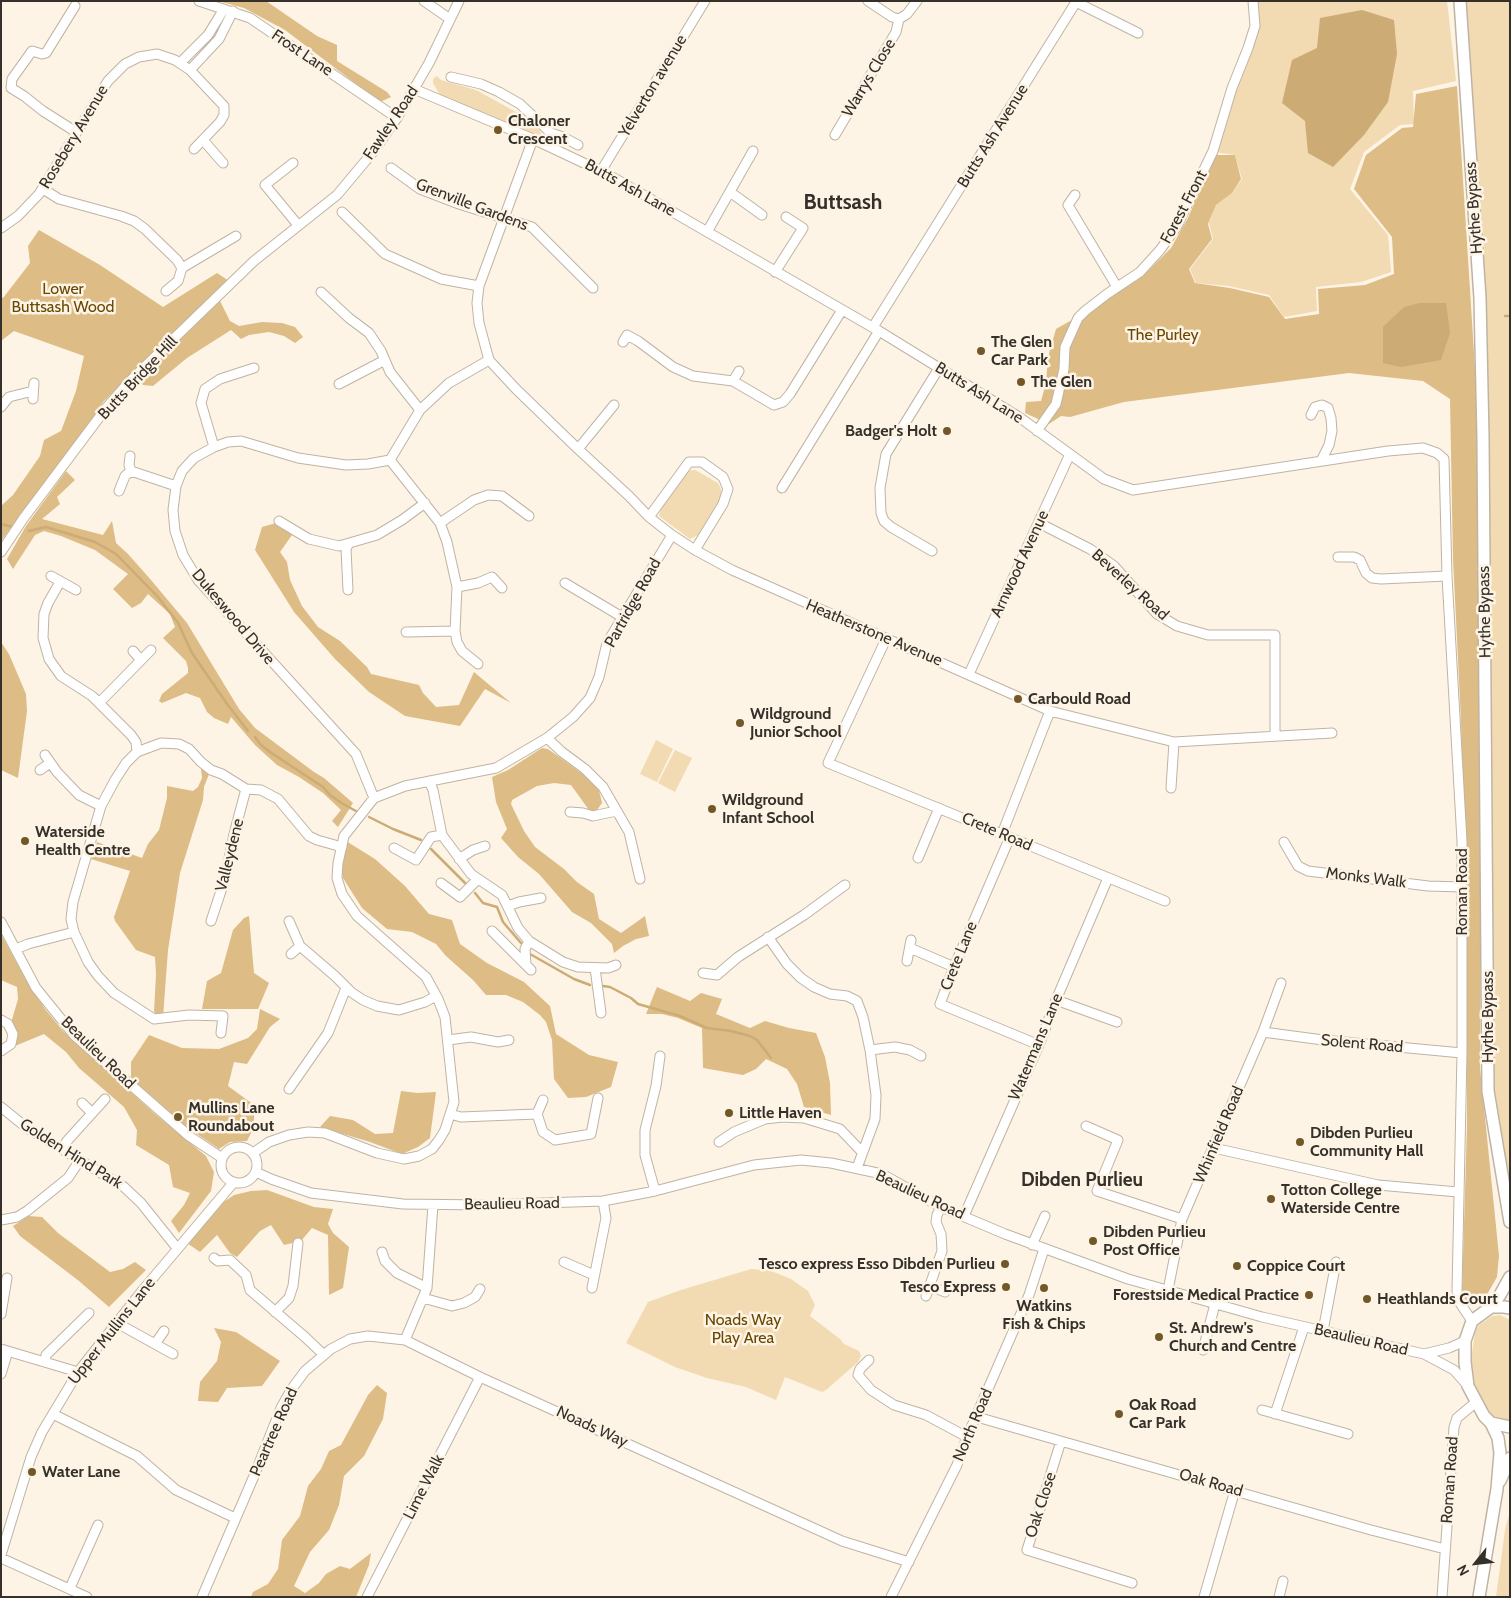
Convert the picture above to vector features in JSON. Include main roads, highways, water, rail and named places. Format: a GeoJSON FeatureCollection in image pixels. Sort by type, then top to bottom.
{"type":"FeatureCollection","features":[{"type":"Feature","properties":{"kind":"main road","name":"Hythe Bypass"},"geometry":{"type":"LineString","coordinates":[[1460,1],[1480,298],[1486,629],[1488,1091],[1510,1222]]}},
{"type":"Feature","properties":{"kind":"main road"},"geometry":{"type":"LineString","coordinates":[[1479,1597],[1497,1489],[1500,1453],[1498,1438],[1491,1422],[1475,1403],[1468,1386],[1465,1341],[1472,1321],[1491,1307],[1500,1296],[1510,1277]]}},
{"type":"Feature","properties":{"kind":"main road"},"geometry":{"type":"LineString","coordinates":[[1491,1307],[1510,1308]]}},
{"type":"Feature","properties":{"kind":"main road"},"geometry":{"type":"LineString","coordinates":[[1491,1422],[1510,1427]]}},
{"type":"Feature","properties":{"kind":"main road"},"geometry":{"type":"LineString","coordinates":[[1497,1489],[1510,1458]]}},
{"type":"Feature","properties":{"kind":"waterway"},"geometry":{"type":"LineString","coordinates":[[1505,316],[1510,316]]}},
{"type":"Feature","properties":{"kind":"waterway"},"geometry":{"type":"LineString","coordinates":[[1,524],[13,527]]}},
{"type":"Feature","properties":{"kind":"waterway"},"geometry":{"type":"LineString","coordinates":[[29,531],[46,527],[95,542],[116,554],[158,597],[178,623],[192,653],[248,731]]}},
{"type":"Feature","properties":{"kind":"waterway"},"geometry":{"type":"LineString","coordinates":[[255,737],[270,752],[323,787],[330,795],[343,804],[356,811]]}},
{"type":"Feature","properties":{"kind":"waterway"},"geometry":{"type":"LineString","coordinates":[[369,817],[421,840]]}},
{"type":"Feature","properties":{"kind":"waterway"},"geometry":{"type":"LineString","coordinates":[[431,849],[465,883]]}},
{"type":"Feature","properties":{"kind":"waterway"},"geometry":{"type":"LineString","coordinates":[[475,893],[483,903],[497,907],[503,922],[521,943]]}},
{"type":"Feature","properties":{"kind":"waterway"},"geometry":{"type":"LineString","coordinates":[[530,954],[574,979],[590,985]]}},
{"type":"Feature","properties":{"kind":"waterway"},"geometry":{"type":"LineString","coordinates":[[603,986],[610,987],[638,1004],[680,1016],[707,1028],[750,1036],[757,1040],[771,1058]]}},
{"type":"Feature","properties":{"kind":"place","name":"Chaloner Crescent"},"geometry":{"type":"Point","coordinates":[498,130]}},
{"type":"Feature","properties":{"kind":"place","name":"The Glen Car Park"},"geometry":{"type":"Point","coordinates":[981,351]}},
{"type":"Feature","properties":{"kind":"place","name":"The Glen"},"geometry":{"type":"Point","coordinates":[1021,382]}},
{"type":"Feature","properties":{"kind":"place","name":"Badger's Holt"},"geometry":{"type":"Point","coordinates":[947,431]}},
{"type":"Feature","properties":{"kind":"place","name":"Carbould Road"},"geometry":{"type":"Point","coordinates":[1018,699]}},
{"type":"Feature","properties":{"kind":"place","name":"Wildground Junior School"},"geometry":{"type":"Point","coordinates":[740,723]}},
{"type":"Feature","properties":{"kind":"place","name":"Wildground Infant School"},"geometry":{"type":"Point","coordinates":[712,809]}},
{"type":"Feature","properties":{"kind":"place","name":"Waterside Health Centre"},"geometry":{"type":"Point","coordinates":[25,841]}},
{"type":"Feature","properties":{"kind":"place","name":"Little Haven"},"geometry":{"type":"Point","coordinates":[729,1113]}},
{"type":"Feature","properties":{"kind":"place","name":"Mullins Lane Roundabout"},"geometry":{"type":"Point","coordinates":[178,1117]}},
{"type":"Feature","properties":{"kind":"place","name":"Dibden Purlieu Community Hall"},"geometry":{"type":"Point","coordinates":[1300,1142]}},
{"type":"Feature","properties":{"kind":"place","name":"Totton College Waterside Centre"},"geometry":{"type":"Point","coordinates":[1271,1199]}},
{"type":"Feature","properties":{"kind":"place","name":"Dibden Purlieu Post Office"},"geometry":{"type":"Point","coordinates":[1093,1241]}},
{"type":"Feature","properties":{"kind":"place","name":"Tesco express Esso Dibden Purlieu"},"geometry":{"type":"Point","coordinates":[1005,1264]}},
{"type":"Feature","properties":{"kind":"place","name":"Coppice Court"},"geometry":{"type":"Point","coordinates":[1237,1266]}},
{"type":"Feature","properties":{"kind":"place","name":"Tesco Express"},"geometry":{"type":"Point","coordinates":[1006,1287]}},
{"type":"Feature","properties":{"kind":"place","name":"Watkins Fish & Chips"},"geometry":{"type":"Point","coordinates":[1044,1288]}},
{"type":"Feature","properties":{"kind":"place","name":"Forestside Medical Practice"},"geometry":{"type":"Point","coordinates":[1309,1295]}},
{"type":"Feature","properties":{"kind":"place","name":"Heathlands Court"},"geometry":{"type":"Point","coordinates":[1367,1299]}},
{"type":"Feature","properties":{"kind":"place","name":"St. Andrew's Church and Centre"},"geometry":{"type":"Point","coordinates":[1159,1337]}},
{"type":"Feature","properties":{"kind":"place","name":"Oak Road Car Park"},"geometry":{"type":"Point","coordinates":[1119,1414]}},
{"type":"Feature","properties":{"kind":"place","name":"Water Lane"},"geometry":{"type":"Point","coordinates":[32,1472]}},
{"type":"Feature","properties":{"kind":"district","name":"Buttsash"},"geometry":{"type":"Point","coordinates":[843,203]}},
{"type":"Feature","properties":{"kind":"district","name":"Dibden Purlieu"},"geometry":{"type":"Point","coordinates":[1082,1180]}},
{"type":"Feature","properties":{"kind":"park label","name":"Lower Buttsash Wood"},"geometry":{"type":"Point","coordinates":[63,298]}},
{"type":"Feature","properties":{"kind":"park label","name":"The Purley"},"geometry":{"type":"Point","coordinates":[1163,335]}},
{"type":"Feature","properties":{"kind":"park label","name":"Noads Way Play Area"},"geometry":{"type":"Point","coordinates":[743,1329]}}]}
